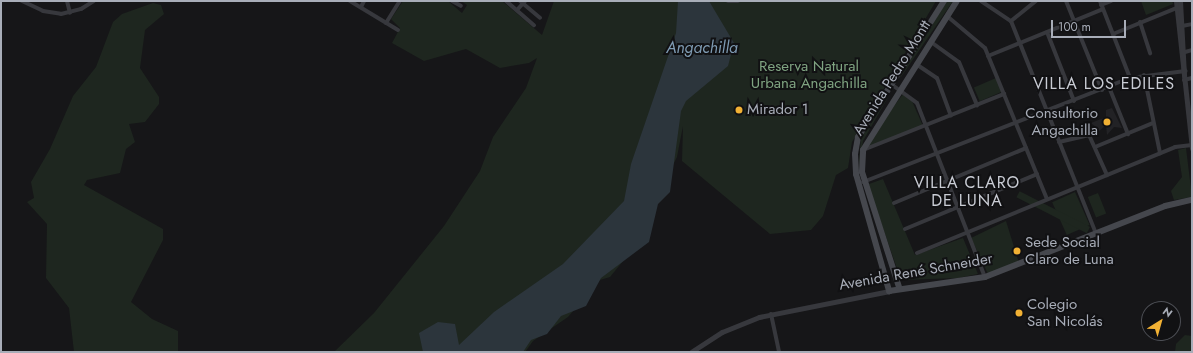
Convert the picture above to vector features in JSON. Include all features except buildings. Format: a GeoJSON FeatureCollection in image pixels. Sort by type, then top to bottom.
{"type":"FeatureCollection","features":[{"type":"Feature","properties":{"kind":"main road","name":"Avenida Pedro Montt"},"geometry":{"type":"LineString","coordinates":[[899,287],[862,182],[854,164],[858,137],[944,1]]}},
{"type":"Feature","properties":{"kind":"main road","name":"Avenida Pedro Montt"},"geometry":{"type":"LineString","coordinates":[[889,291],[862,182],[863,150],[900,89],[957,1]]}},
{"type":"Feature","properties":{"kind":"main road","name":"Avenida René Schneider"},"geometry":{"type":"LineString","coordinates":[[889,291],[899,287],[985,276],[1165,206],[1192,200]]}},
{"type":"Feature","properties":{"kind":"street"},"geometry":{"type":"LineString","coordinates":[[23,1],[48,12],[70,13],[94,1]]}},
{"type":"Feature","properties":{"kind":"street"},"geometry":{"type":"LineString","coordinates":[[67,1],[70,13]]}},
{"type":"Feature","properties":{"kind":"street"},"geometry":{"type":"LineString","coordinates":[[350,1],[398,30]]}},
{"type":"Feature","properties":{"kind":"street"},"geometry":{"type":"LineString","coordinates":[[361,7],[364,1]]}},
{"type":"Feature","properties":{"kind":"street"},"geometry":{"type":"LineString","coordinates":[[386,23],[400,1]]}},
{"type":"Feature","properties":{"kind":"street"},"geometry":{"type":"LineString","coordinates":[[452,1],[461,6]]}},
{"type":"Feature","properties":{"kind":"street"},"geometry":{"type":"LineString","coordinates":[[506,1],[534,24]]}},
{"type":"Feature","properties":{"kind":"street"},"geometry":{"type":"LineString","coordinates":[[728,1],[738,1]]}},
{"type":"Feature","properties":{"kind":"street"},"geometry":{"type":"LineString","coordinates":[[981,1],[1011,21],[1096,234]]}},
{"type":"Feature","properties":{"kind":"street"},"geometry":{"type":"LineString","coordinates":[[1011,21],[1036,1]]}},
{"type":"Feature","properties":{"kind":"street"},"geometry":{"type":"LineString","coordinates":[[1066,1],[1102,90]]}},
{"type":"Feature","properties":{"kind":"street"},"geometry":{"type":"LineString","coordinates":[[988,56],[1074,21],[1101,5],[1111,1]]}},
{"type":"Feature","properties":{"kind":"street"},"geometry":{"type":"LineString","coordinates":[[1176,1],[1179,5],[1182,26],[1184,74]]}},
{"type":"Feature","properties":{"kind":"street"},"geometry":{"type":"LineString","coordinates":[[517,10],[522,2],[540,18]]}},
{"type":"Feature","properties":{"kind":"street"},"geometry":{"type":"LineString","coordinates":[[1101,5],[1130,78]]}},
{"type":"Feature","properties":{"kind":"street"},"geometry":{"type":"LineString","coordinates":[[1113,34],[1179,5]]}},
{"type":"Feature","properties":{"kind":"street"},"geometry":{"type":"LineString","coordinates":[[1179,5],[1184,74],[1190,109],[1192,148]]}},
{"type":"Feature","properties":{"kind":"street"},"geometry":{"type":"LineString","coordinates":[[947,16],[980,41],[988,56],[1047,199]]}},
{"type":"Feature","properties":{"kind":"street"},"geometry":{"type":"LineString","coordinates":[[1140,22],[1150,53]]}},
{"type":"Feature","properties":{"kind":"street"},"geometry":{"type":"LineString","coordinates":[[1182,26],[1192,24]]}},
{"type":"Feature","properties":{"kind":"street"},"geometry":{"type":"LineString","coordinates":[[1047,32],[1074,101]]}},
{"type":"Feature","properties":{"kind":"street"},"geometry":{"type":"LineString","coordinates":[[931,42],[959,62],[977,105]]}},
{"type":"Feature","properties":{"kind":"street"},"geometry":{"type":"LineString","coordinates":[[1184,52],[1192,50]]}},
{"type":"Feature","properties":{"kind":"street"},"geometry":{"type":"LineString","coordinates":[[916,64],[937,78],[951,116]]}},
{"type":"Feature","properties":{"kind":"street"},"geometry":{"type":"LineString","coordinates":[[862,182],[936,154],[1015,121],[1047,112],[1130,78],[1144,75],[1184,74],[1192,78]]}},
{"type":"Feature","properties":{"kind":"street"},"geometry":{"type":"LineString","coordinates":[[1144,75],[1160,153]]}},
{"type":"Feature","properties":{"kind":"street"},"geometry":{"type":"LineString","coordinates":[[891,84],[900,89],[917,103],[946,181],[985,276]]}},
{"type":"Feature","properties":{"kind":"street"},"geometry":{"type":"LineString","coordinates":[[1109,87],[1128,134]]}},
{"type":"Feature","properties":{"kind":"street"},"geometry":{"type":"LineString","coordinates":[[863,150],[1004,94]]}},
{"type":"Feature","properties":{"kind":"street"},"geometry":{"type":"LineString","coordinates":[[1095,147],[1153,124]]}},
{"type":"Feature","properties":{"kind":"street"},"geometry":{"type":"LineString","coordinates":[[1059,142],[1085,133],[1095,147],[1107,175]]}},
{"type":"Feature","properties":{"kind":"street"},"geometry":{"type":"LineString","coordinates":[[917,253],[967,234],[1047,199],[1160,153],[1192,145]]}},
{"type":"Feature","properties":{"kind":"street"},"geometry":{"type":"LineString","coordinates":[[894,203],[1026,148]]}},
{"type":"Feature","properties":{"kind":"street"},"geometry":{"type":"LineString","coordinates":[[905,229],[957,206],[1037,174]]}},
{"type":"Feature","properties":{"kind":"street","name":"Avenida René Schneider"},"geometry":{"type":"LineString","coordinates":[[691,352],[728,330],[771,314],[889,291]]}},
{"type":"Feature","properties":{"kind":"street"},"geometry":{"type":"LineString","coordinates":[[771,314],[779,352]]}},
{"type":"Feature","properties":{"kind":"shaded area","name":"Consultorio Angachilla"},"geometry":{"type":"Polygon","coordinates":[[[1112,108],[1122,128],[1114,127],[1107,135],[1106,125],[1096,134],[1096,127],[1091,123],[1106,117],[1106,110],[1112,108]]]}},
{"type":"Feature","properties":{"kind":"green space","name":"Reserva Natural Urbana Angachilla"},"geometry":{"type":"Polygon","coordinates":[[[403,1],[448,1],[462,13],[467,5],[461,1],[502,1],[542,35],[554,1],[936,1],[852,142],[848,168],[836,175],[823,216],[811,230],[770,234],[682,161],[683,126],[677,157],[628,255],[610,277],[600,280],[568,317],[533,341],[525,352],[334,352],[374,313],[444,226],[480,171],[493,137],[526,88],[537,58],[529,63],[500,68],[466,49],[424,61],[392,43],[400,28],[391,19],[403,1]]]}},
{"type":"Feature","properties":{"kind":"green space"},"geometry":{"type":"Polygon","coordinates":[[[947,1],[953,1],[901,77],[900,76],[947,1]]]}},
{"type":"Feature","properties":{"kind":"green space"},"geometry":{"type":"Polygon","coordinates":[[[1141,1],[1172,1],[1173,4],[1146,15],[1141,1]]]}},
{"type":"Feature","properties":{"kind":"green space"},"geometry":{"type":"Polygon","coordinates":[[[153,3],[161,5],[164,14],[145,30],[140,68],[159,97],[159,104],[145,122],[129,124],[135,142],[126,149],[120,173],[87,180],[84,185],[163,229],[163,240],[131,302],[152,319],[178,331],[178,352],[74,352],[69,308],[46,278],[47,224],[27,202],[34,198],[31,182],[50,149],[73,96],[96,67],[113,22],[122,14],[153,3]]]}},
{"type":"Feature","properties":{"kind":"green space"},"geometry":{"type":"Polygon","coordinates":[[[996,78],[1002,92],[980,101],[974,87],[996,78]]]}},
{"type":"Feature","properties":{"kind":"green space"},"geometry":{"type":"Polygon","coordinates":[[[890,94],[863,141],[858,174],[861,138],[890,94]]]}},
{"type":"Feature","properties":{"kind":"green space"},"geometry":{"type":"Polygon","coordinates":[[[903,94],[912,101],[923,126],[868,148],[870,138],[903,94]]]}},
{"type":"Feature","properties":{"kind":"green space"},"geometry":{"type":"Polygon","coordinates":[[[1186,148],[1192,197],[1174,200],[1171,191],[1182,177],[1178,150],[1186,148]]]}},
{"type":"Feature","properties":{"kind":"green space"},"geometry":{"type":"Polygon","coordinates":[[[883,179],[915,255],[963,238],[978,274],[958,278],[901,280],[869,188],[869,184],[883,179]]]}},
{"type":"Feature","properties":{"kind":"green space"},"geometry":{"type":"Polygon","coordinates":[[[1020,191],[1090,227],[1087,233],[1016,197],[1020,191]]]}},
{"type":"Feature","properties":{"kind":"green space"},"geometry":{"type":"Polygon","coordinates":[[[1075,192],[1090,225],[1067,235],[1052,202],[1075,192]]]}},
{"type":"Feature","properties":{"kind":"green space"},"geometry":{"type":"Polygon","coordinates":[[[1098,193],[1106,213],[1096,218],[1088,197],[1098,193]]]}},
{"type":"Feature","properties":{"kind":"green space"},"geometry":{"type":"Polygon","coordinates":[[[1006,221],[1019,263],[988,274],[971,238],[1006,221]]]}},
{"type":"Feature","properties":{"kind":"green space"},"geometry":{"type":"Polygon","coordinates":[[[1185,335],[1192,336],[1192,352],[1175,352],[1176,344],[1181,341],[1185,335]]]}},
{"type":"Feature","properties":{"kind":"water","name":"Angachilla"},"geometry":{"type":"Polygon","coordinates":[[[678,1],[709,1],[734,43],[728,66],[686,101],[681,111],[670,192],[658,204],[649,242],[601,278],[586,306],[561,316],[547,334],[531,340],[523,352],[423,352],[419,333],[438,322],[455,324],[459,345],[494,312],[563,264],[624,201],[631,164],[676,33],[678,1]]]}},
{"type":"Feature","properties":{"kind":"place","name":"Mirador 1"},"geometry":{"type":"Point","coordinates":[739,110]}},
{"type":"Feature","properties":{"kind":"place","name":"Consultorio Angachilla"},"geometry":{"type":"Point","coordinates":[1107,122]}},
{"type":"Feature","properties":{"kind":"place","name":"Sede Social Claro de Luna"},"geometry":{"type":"Point","coordinates":[1017,251]}},
{"type":"Feature","properties":{"kind":"place","name":"Colegio San Nicolás"},"geometry":{"type":"Point","coordinates":[1019,313]}},
{"type":"Feature","properties":{"kind":"district","name":"VILLA LOS EDILES"},"geometry":{"type":"Point","coordinates":[1104,84]}},
{"type":"Feature","properties":{"kind":"district","name":"VILLA CLARO DE LUNA"},"geometry":{"type":"Point","coordinates":[967,192]}}]}
